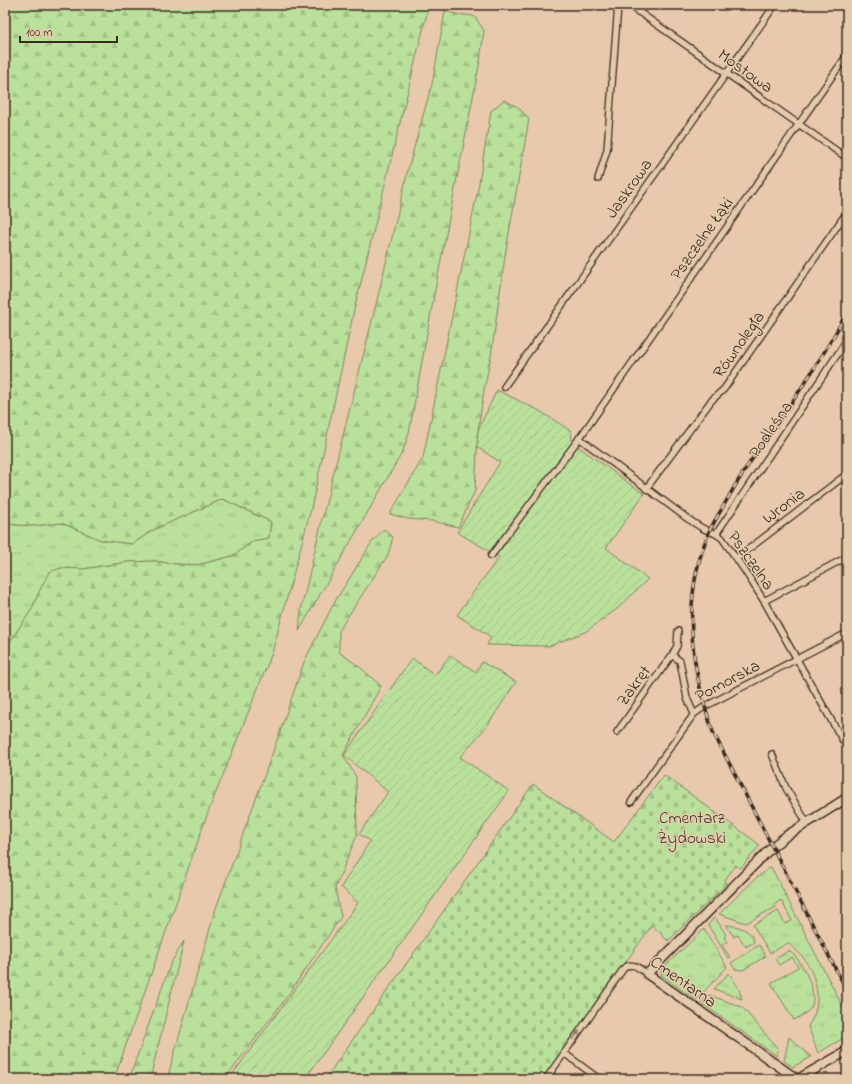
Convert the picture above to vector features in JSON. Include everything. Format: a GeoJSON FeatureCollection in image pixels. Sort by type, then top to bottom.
{"type":"FeatureCollection","features":[{"type":"Feature","properties":{"kind":"street"},"geometry":{"type":"LineString","coordinates":[[598,180],[607,150],[618,5]]}},
{"type":"Feature","properties":{"kind":"street","name":"Mostowa"},"geometry":{"type":"LineString","coordinates":[[629,5],[847,158]]}},
{"type":"Feature","properties":{"kind":"street"},"geometry":{"type":"LineString","coordinates":[[638,12],[643,5]]}},
{"type":"Feature","properties":{"kind":"street","name":"Jaskrowa"},"geometry":{"type":"LineString","coordinates":[[504,387],[775,5]]}},
{"type":"Feature","properties":{"kind":"street","name":"Pszczelne Łąki"},"geometry":{"type":"LineString","coordinates":[[491,556],[579,438],[847,55]]}},
{"type":"Feature","properties":{"kind":"street","name":"Równoległa"},"geometry":{"type":"LineString","coordinates":[[646,489],[711,401],[724,389],[847,212]]}},
{"type":"Feature","properties":{"kind":"street","name":"Podleśna"},"geometry":{"type":"LineString","coordinates":[[716,534],[847,339]]}},
{"type":"Feature","properties":{"kind":"street","name":"Pszczelna"},"geometry":{"type":"LineString","coordinates":[[579,438],[695,524],[722,538],[737,558],[764,601],[847,748]]}},
{"type":"Feature","properties":{"kind":"street","name":"Wronia"},"geometry":{"type":"LineString","coordinates":[[737,558],[847,474]]}},
{"type":"Feature","properties":{"kind":"street"},"geometry":{"type":"LineString","coordinates":[[764,601],[847,556]]}},
{"type":"Feature","properties":{"kind":"street","name":"Zakręt"},"geometry":{"type":"LineString","coordinates":[[617,732],[672,655],[677,646],[678,631]]}},
{"type":"Feature","properties":{"kind":"street","name":"Pomorska"},"geometry":{"type":"LineString","coordinates":[[631,802],[694,714],[704,707],[847,633]]}},
{"type":"Feature","properties":{"kind":"street"},"geometry":{"type":"LineString","coordinates":[[672,655],[678,658],[681,664],[687,698],[694,714]]}},
{"type":"Feature","properties":{"kind":"street"},"geometry":{"type":"LineString","coordinates":[[772,754],[786,788],[807,823]]}},
{"type":"Feature","properties":{"kind":"street"},"geometry":{"type":"LineString","coordinates":[[647,974],[772,847],[847,798]]}},
{"type":"Feature","properties":{"kind":"street","name":"Cmentarna"},"geometry":{"type":"LineString","coordinates":[[546,1079],[624,968],[628,965],[632,965],[797,1079]]}},
{"type":"Feature","properties":{"kind":"street"},"geometry":{"type":"LineString","coordinates":[[797,1079],[847,1051]]}},
{"type":"Feature","properties":{"kind":"street"},"geometry":{"type":"LineString","coordinates":[[564,1053],[599,1079]]}},
{"type":"Feature","properties":{"kind":"green space"},"geometry":{"type":"Polygon","coordinates":[[[5,5],[429,5],[355,306],[311,509],[272,653],[207,815],[114,1079],[5,1079],[5,649],[32,609],[49,572],[61,568],[83,569],[128,562],[155,561],[197,565],[233,556],[253,541],[269,538],[271,522],[223,499],[155,529],[132,544],[101,540],[62,523],[32,526],[5,524],[5,5]]]}},
{"type":"Feature","properties":{"kind":"green space"},"geometry":{"type":"Polygon","coordinates":[[[445,11],[474,16],[484,30],[480,61],[435,290],[409,433],[403,451],[299,631],[301,610],[324,511],[409,166],[433,80],[445,11]]]}},
{"type":"Feature","properties":{"kind":"green space"},"geometry":{"type":"Polygon","coordinates":[[[504,100],[518,107],[529,119],[505,256],[491,356],[478,430],[475,491],[458,527],[432,521],[408,519],[390,514],[423,458],[478,189],[491,111],[504,100]]]}},
{"type":"Feature","properties":{"kind":"green space"},"geometry":{"type":"Polygon","coordinates":[[[497,390],[538,410],[571,431],[572,442],[644,494],[606,548],[648,579],[617,609],[585,632],[549,646],[487,645],[491,637],[457,615],[499,557],[457,532],[500,462],[477,447],[478,430],[497,390]]]}},
{"type":"Feature","properties":{"kind":"green space"},"geometry":{"type":"Polygon","coordinates":[[[223,499],[271,522],[269,538],[253,541],[233,556],[197,565],[155,561],[128,562],[83,569],[61,568],[38,594],[32,609],[5,649],[5,524],[32,526],[62,523],[101,540],[132,544],[155,529],[223,499]]]}},
{"type":"Feature","properties":{"kind":"green space"},"geometry":{"type":"Polygon","coordinates":[[[384,529],[393,537],[388,555],[339,630],[339,652],[361,668],[381,686],[343,755],[356,777],[357,835],[335,888],[341,917],[288,995],[225,1079],[167,1079],[215,911],[304,662],[334,603],[372,542],[384,529]]]}},
{"type":"Feature","properties":{"kind":"green space"},"geometry":{"type":"Polygon","coordinates":[[[450,655],[476,672],[482,662],[516,682],[487,726],[460,757],[509,791],[305,1079],[229,1079],[358,903],[341,887],[370,841],[359,834],[388,792],[344,755],[412,658],[435,675],[450,655]]]}},
{"type":"Feature","properties":{"kind":"green space","name":"Cmentarz Żydowski"},"geometry":{"type":"Polygon","coordinates":[[[664,775],[760,845],[740,869],[736,865],[724,881],[727,884],[668,941],[652,925],[543,1079],[325,1079],[533,784],[614,842],[664,775]]]}},
{"type":"Feature","properties":{"kind":"green space"},"geometry":{"type":"Polygon","coordinates":[[[771,867],[847,1015],[847,1036],[818,1053],[808,1026],[813,1018],[817,1000],[817,990],[812,972],[799,952],[788,943],[770,953],[753,925],[778,911],[785,924],[792,921],[781,900],[775,904],[776,907],[746,923],[719,914],[756,878],[771,867]]]}},
{"type":"Feature","properties":{"kind":"green space"},"geometry":{"type":"Polygon","coordinates":[[[715,917],[726,935],[724,937],[727,942],[722,945],[730,957],[728,958],[708,925],[715,917]]]}},
{"type":"Feature","properties":{"kind":"green space"},"geometry":{"type":"Polygon","coordinates":[[[726,925],[739,927],[747,931],[753,938],[754,942],[746,947],[738,935],[734,937],[726,925]]]}},
{"type":"Feature","properties":{"kind":"green space"},"geometry":{"type":"Polygon","coordinates":[[[704,929],[727,967],[696,1000],[662,976],[661,970],[704,929]]]}},
{"type":"Feature","properties":{"kind":"green space"},"geometry":{"type":"Polygon","coordinates":[[[184,941],[150,1079],[129,1079],[171,963],[184,941]]]}},
{"type":"Feature","properties":{"kind":"green space"},"geometry":{"type":"Polygon","coordinates":[[[759,945],[766,956],[743,970],[735,969],[731,963],[759,945]]]}},
{"type":"Feature","properties":{"kind":"green space"},"geometry":{"type":"Polygon","coordinates":[[[789,951],[796,957],[805,970],[813,998],[810,1009],[794,1020],[771,983],[798,967],[792,957],[779,965],[775,959],[789,951]]]}},
{"type":"Feature","properties":{"kind":"green space"},"geometry":{"type":"Polygon","coordinates":[[[729,973],[739,989],[742,999],[714,989],[729,973]]]}},
{"type":"Feature","properties":{"kind":"green space"},"geometry":{"type":"Polygon","coordinates":[[[709,995],[742,1007],[778,1049],[777,1056],[701,1003],[709,995]]]}},
{"type":"Feature","properties":{"kind":"green space"},"geometry":{"type":"Polygon","coordinates":[[[789,1037],[811,1057],[793,1067],[784,1061],[789,1037]]]}},
{"type":"Feature","properties":{"kind":"railway"},"geometry":{"type":"LineString","coordinates":[[847,312],[831,342],[785,413],[754,456],[709,532],[700,557],[692,607],[694,657],[705,707],[713,732],[847,991]]}}]}
